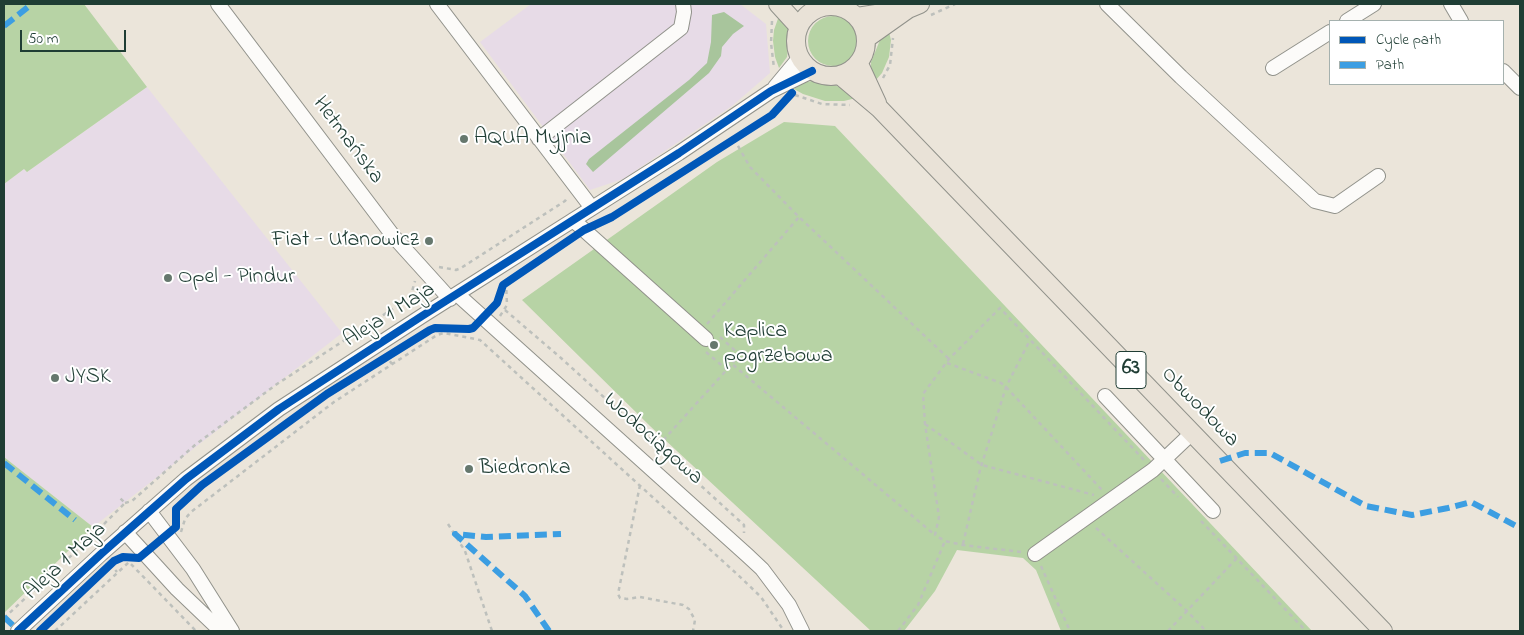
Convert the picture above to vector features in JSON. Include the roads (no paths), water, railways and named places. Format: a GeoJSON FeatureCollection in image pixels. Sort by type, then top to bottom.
{"type":"FeatureCollection","features":[{"type":"Feature","properties":{"kind":"main road"},"geometry":{"type":"LineString","coordinates":[[778,4],[799,27]]}},
{"type":"Feature","properties":{"kind":"main road"},"geometry":{"type":"LineString","coordinates":[[839,5],[857,17],[864,26],[867,47],[859,64],[851,71],[841,76],[821,76],[805,65],[800,57],[796,42],[799,27],[804,19],[804,8],[839,5]]}},
{"type":"Feature","properties":{"kind":"main road"},"geometry":{"type":"LineString","coordinates":[[857,17],[914,6]]}},
{"type":"Feature","properties":{"kind":"main road"},"geometry":{"type":"LineString","coordinates":[[867,38],[914,6]]}},
{"type":"Feature","properties":{"kind":"main road","name":"Obwodowa"},"geometry":{"type":"LineString","coordinates":[[859,64],[879,108]]}},
{"type":"Feature","properties":{"kind":"main road","name":"Obwodowa"},"geometry":{"type":"LineString","coordinates":[[841,76],[879,108],[1384,631]]}},
{"type":"Feature","properties":{"kind":"street","name":"Hetmańska"},"geometry":{"type":"LineString","coordinates":[[218,4],[394,237],[453,296]]}},
{"type":"Feature","properties":{"kind":"street"},"geometry":{"type":"LineString","coordinates":[[437,4],[592,208]]}},
{"type":"Feature","properties":{"kind":"street"},"geometry":{"type":"LineString","coordinates":[[539,138],[681,28],[684,12],[683,4]]}},
{"type":"Feature","properties":{"kind":"street"},"geometry":{"type":"LineString","coordinates":[[1107,4],[1181,77],[1315,201],[1335,206],[1378,176]]}},
{"type":"Feature","properties":{"kind":"street"},"geometry":{"type":"LineString","coordinates":[[1349,20],[1374,4]]}},
{"type":"Feature","properties":{"kind":"street"},"geometry":{"type":"LineString","coordinates":[[1450,4],[1460,20]]}},
{"type":"Feature","properties":{"kind":"street"},"geometry":{"type":"LineString","coordinates":[[1272,68],[1329,33]]}},
{"type":"Feature","properties":{"kind":"street","name":"Aleja 1 Maja"},"geometry":{"type":"LineString","coordinates":[[771,91],[800,57]]}},
{"type":"Feature","properties":{"kind":"street","name":"Aleja 1 Maja"},"geometry":{"type":"LineString","coordinates":[[18,631],[125,532],[186,479],[278,409],[728,121],[771,91],[812,71]]}},
{"type":"Feature","properties":{"kind":"street"},"geometry":{"type":"LineString","coordinates":[[1504,72],[1520,88]]}},
{"type":"Feature","properties":{"kind":"street"},"geometry":{"type":"LineString","coordinates":[[573,220],[710,333]]}},
{"type":"Feature","properties":{"kind":"street","name":"Wodociągowa"},"geometry":{"type":"LineString","coordinates":[[453,296],[483,317],[708,518],[757,565],[789,605],[802,631]]}},
{"type":"Feature","properties":{"kind":"street"},"geometry":{"type":"LineString","coordinates":[[1105,396],[1213,511]]}},
{"type":"Feature","properties":{"kind":"street"},"geometry":{"type":"LineString","coordinates":[[1035,554],[1153,470],[1192,433]]}},
{"type":"Feature","properties":{"kind":"street"},"geometry":{"type":"LineString","coordinates":[[149,511],[193,569],[232,631]]}},
{"type":"Feature","properties":{"kind":"street"},"geometry":{"type":"LineString","coordinates":[[125,532],[176,589],[221,631]]}},
{"type":"Feature","properties":{"kind":"place","name":"AQUA Myjnia"},"geometry":{"type":"Point","coordinates":[464,139]}},
{"type":"Feature","properties":{"kind":"place","name":"Fiat - Ułanowicz"},"geometry":{"type":"Point","coordinates":[429,241]}},
{"type":"Feature","properties":{"kind":"place","name":"Opel - Pindur"},"geometry":{"type":"Point","coordinates":[168,278]}},
{"type":"Feature","properties":{"kind":"place","name":"Kaplica pogrzebowa"},"geometry":{"type":"Point","coordinates":[714,345]}},
{"type":"Feature","properties":{"kind":"place","name":"JYSK"},"geometry":{"type":"Point","coordinates":[55,378]}},
{"type":"Feature","properties":{"kind":"place","name":"Biedronka"},"geometry":{"type":"Point","coordinates":[469,469]}}]}
